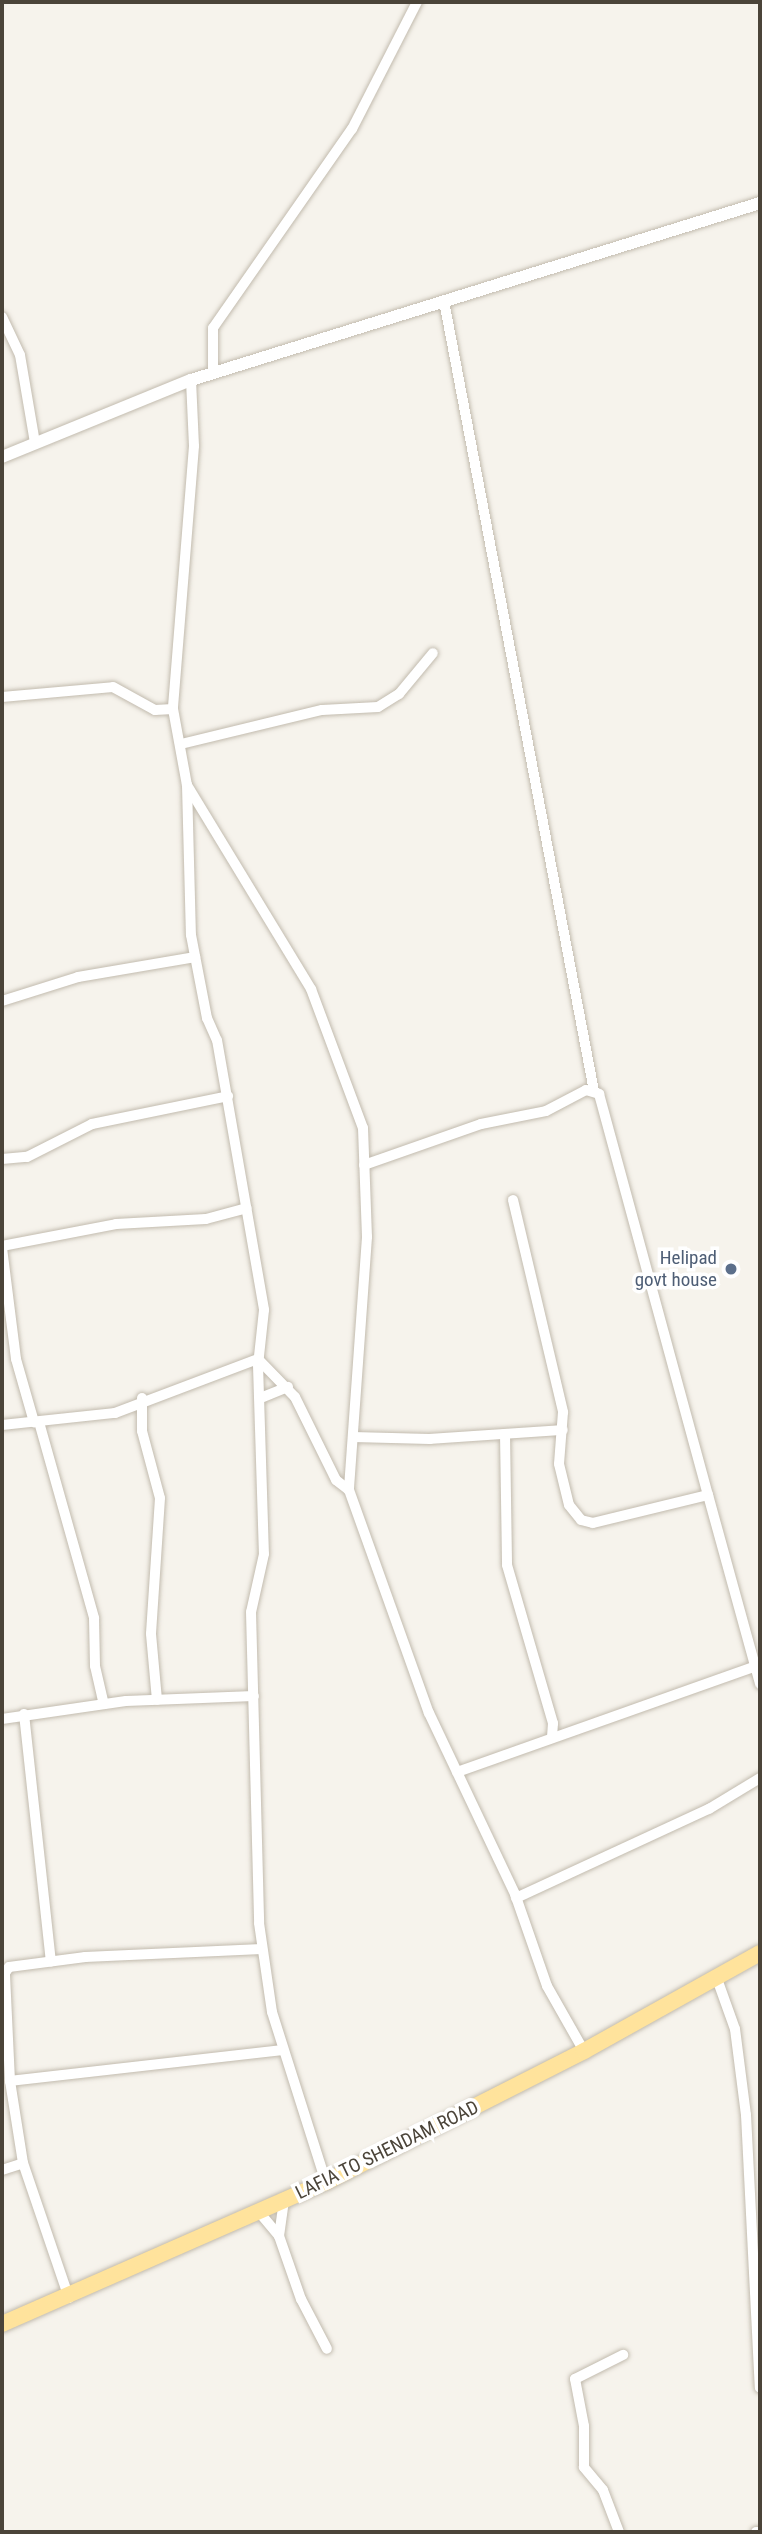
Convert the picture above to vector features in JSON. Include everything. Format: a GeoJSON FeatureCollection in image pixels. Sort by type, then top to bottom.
{"type":"FeatureCollection","features":[{"type":"Feature","properties":{"kind":"main road","name":"LAFIA TO SHENDAM ROAD"},"geometry":{"type":"LineString","coordinates":[[2,2324],[69,2298],[326,2182],[584,2051],[760,1952]]}},
{"type":"Feature","properties":{"kind":"street"},"geometry":{"type":"LineString","coordinates":[[213,373],[213,328],[352,129],[417,2]]}},
{"type":"Feature","properties":{"kind":"street"},"geometry":{"type":"LineString","coordinates":[[2,457],[191,380],[760,203]]}},
{"type":"Feature","properties":{"kind":"street"},"geometry":{"type":"LineString","coordinates":[[444,301],[594,1091],[607,1111],[760,1684]]}},
{"type":"Feature","properties":{"kind":"street"},"geometry":{"type":"LineString","coordinates":[[2,317],[20,355],[35,443]]}},
{"type":"Feature","properties":{"kind":"street"},"geometry":{"type":"LineString","coordinates":[[191,380],[194,460],[173,709],[187,785],[186,876],[195,957],[228,1096],[232,1147],[247,1208],[264,1310],[258,1359],[263,1397],[259,1456],[266,1489],[264,1554],[251,1612],[262,1950],[282,2050],[326,2182]]}},
{"type":"Feature","properties":{"kind":"street"},"geometry":{"type":"LineString","coordinates":[[181,744],[322,710],[378,707],[399,694],[433,653]]}},
{"type":"Feature","properties":{"kind":"street"},"geometry":{"type":"LineString","coordinates":[[2,697],[119,688],[155,710],[173,709]]}},
{"type":"Feature","properties":{"kind":"street"},"geometry":{"type":"LineString","coordinates":[[187,785],[311,989],[363,1128],[367,1237],[349,1490],[405,1654],[516,1898],[547,1986],[584,2051]]}},
{"type":"Feature","properties":{"kind":"street"},"geometry":{"type":"LineString","coordinates":[[2,1001],[78,977],[195,957]]}},
{"type":"Feature","properties":{"kind":"street"},"geometry":{"type":"LineString","coordinates":[[365,1165],[594,1091]]}},
{"type":"Feature","properties":{"kind":"street"},"geometry":{"type":"LineString","coordinates":[[2,1158],[27,1157],[92,1124],[228,1096]]}},
{"type":"Feature","properties":{"kind":"street"},"geometry":{"type":"LineString","coordinates":[[513,1200],[543,1310],[563,1430],[563,1487],[575,1514],[585,1522],[708,1494]]}},
{"type":"Feature","properties":{"kind":"street"},"geometry":{"type":"LineString","coordinates":[[104,1704],[95,1666],[94,1618],[16,1359],[2,1247],[116,1223],[206,1219],[247,1208]]}},
{"type":"Feature","properties":{"kind":"street"},"geometry":{"type":"LineString","coordinates":[[258,1359],[288,1387],[335,1479],[349,1490]]}},
{"type":"Feature","properties":{"kind":"street"},"geometry":{"type":"LineString","coordinates":[[2,1425],[115,1413],[142,1398],[258,1359]]}},
{"type":"Feature","properties":{"kind":"street"},"geometry":{"type":"LineString","coordinates":[[263,1397],[288,1387]]}},
{"type":"Feature","properties":{"kind":"street"},"geometry":{"type":"LineString","coordinates":[[142,1398],[142,1431],[160,1498],[151,1634],[157,1700]]}},
{"type":"Feature","properties":{"kind":"street"},"geometry":{"type":"LineString","coordinates":[[353,1437],[563,1430]]}},
{"type":"Feature","properties":{"kind":"street"},"geometry":{"type":"LineString","coordinates":[[505,1434],[507,1564],[553,1723],[552,1737]]}},
{"type":"Feature","properties":{"kind":"street"},"geometry":{"type":"LineString","coordinates":[[457,1772],[756,1666]]}},
{"type":"Feature","properties":{"kind":"street"},"geometry":{"type":"LineString","coordinates":[[2,1719],[104,1704],[254,1696]]}},
{"type":"Feature","properties":{"kind":"street"},"geometry":{"type":"LineString","coordinates":[[24,1714],[51,1962]]}},
{"type":"Feature","properties":{"kind":"street"},"geometry":{"type":"LineString","coordinates":[[553,1723],[568,1732]]}},
{"type":"Feature","properties":{"kind":"street"},"geometry":{"type":"LineString","coordinates":[[516,1898],[709,1809],[760,1778]]}},
{"type":"Feature","properties":{"kind":"street"},"geometry":{"type":"LineString","coordinates":[[69,2298],[23,2163],[10,2081],[6,1970],[51,1962],[262,1950]]}},
{"type":"Feature","properties":{"kind":"street"},"geometry":{"type":"LineString","coordinates":[[716,1976],[735,2029],[759,2297],[760,2388]]}},
{"type":"Feature","properties":{"kind":"street"},"geometry":{"type":"LineString","coordinates":[[10,2081],[282,2050]]}},
{"type":"Feature","properties":{"kind":"street"},"geometry":{"type":"LineString","coordinates":[[2,2170],[23,2163]]}},
{"type":"Feature","properties":{"kind":"street"},"geometry":{"type":"LineString","coordinates":[[279,2236],[284,2201]]}},
{"type":"Feature","properties":{"kind":"street"},"geometry":{"type":"LineString","coordinates":[[259,2212],[279,2236],[301,2299],[327,2349]]}},
{"type":"Feature","properties":{"kind":"street"},"geometry":{"type":"LineString","coordinates":[[619,2532],[603,2490],[584,2467],[584,2426],[575,2379],[623,2355]]}},
{"type":"Feature","properties":{"kind":"place","name":"Helipad govt house"},"geometry":{"type":"Point","coordinates":[731,1269]}}]}
